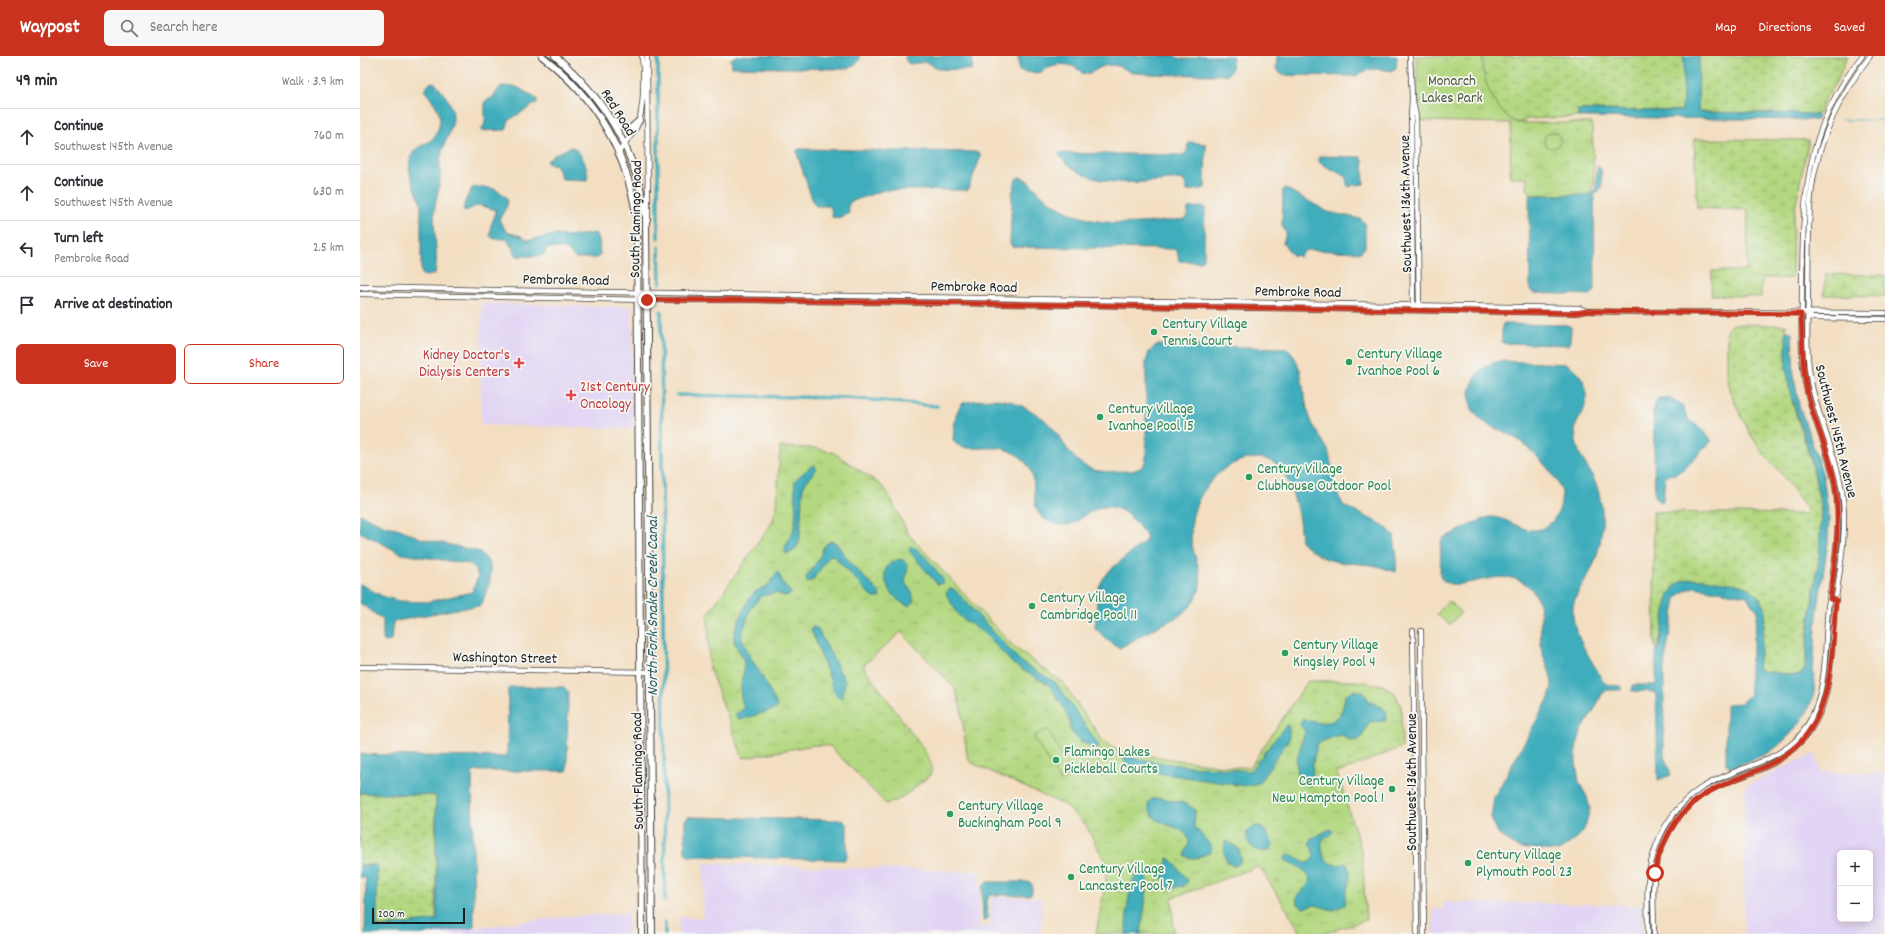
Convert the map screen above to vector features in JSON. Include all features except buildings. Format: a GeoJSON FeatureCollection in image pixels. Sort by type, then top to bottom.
{"type":"FeatureCollection","features":[{"type":"Feature","properties":{"kind":"highway","name":"Red Road"},"geometry":{"type":"LineString","coordinates":[[542,56],[568,78],[589,101],[601,118],[619,153],[627,172],[634,204],[638,233],[638,262]]}},
{"type":"Feature","properties":{"kind":"highway","name":"Red Road"},"geometry":{"type":"LineString","coordinates":[[555,56],[583,82],[610,118],[624,143],[635,171],[643,203],[647,243]]}},
{"type":"Feature","properties":{"kind":"highway"},"geometry":{"type":"LineString","coordinates":[[610,118],[626,129],[631,128],[639,121]]}},
{"type":"Feature","properties":{"kind":"highway","name":"South Flamingo Road"},"geometry":{"type":"LineString","coordinates":[[647,243],[652,934]]}},
{"type":"Feature","properties":{"kind":"highway","name":"South Flamingo Road"},"geometry":{"type":"LineString","coordinates":[[638,262],[642,934]]}},
{"type":"Feature","properties":{"kind":"highway"},"geometry":{"type":"LineString","coordinates":[[642,910],[648,916],[648,934]]}},
{"type":"Feature","properties":{"kind":"street","name":"South Flamingo Road"},"geometry":{"type":"LineString","coordinates":[[619,153],[624,143],[636,129],[639,121],[642,92],[642,56]]}},
{"type":"Feature","properties":{"kind":"street","name":"South Flamingo Road"},"geometry":{"type":"LineString","coordinates":[[647,56],[649,200],[647,243]]}},
{"type":"Feature","properties":{"kind":"street","name":"Southwest 136th Avenue"},"geometry":{"type":"LineString","coordinates":[[1410,56],[1412,98],[1413,311]]}},
{"type":"Feature","properties":{"kind":"street","name":"Southwest 145th Avenue"},"geometry":{"type":"LineString","coordinates":[[1648,934],[1650,869],[1659,839],[1670,819],[1691,796],[1702,788],[1778,755],[1797,738],[1812,716],[1820,695],[1838,530],[1836,491],[1832,472],[1805,382],[1802,358],[1802,223],[1806,184],[1811,159],[1823,124],[1834,100],[1862,56]]}},
{"type":"Feature","properties":{"kind":"street","name":"Southwest 145th Avenue"},"geometry":{"type":"LineString","coordinates":[[1654,934],[1656,867],[1659,854],[1675,822],[1685,809],[1705,793],[1780,760],[1802,742],[1818,717],[1826,695],[1836,600],[1844,545],[1844,510],[1838,469],[1811,380],[1808,356],[1809,220],[1813,180],[1817,162],[1831,122],[1840,103],[1870,56]]}},
{"type":"Feature","properties":{"kind":"street","name":"Southwest 136th Avenue"},"geometry":{"type":"LineString","coordinates":[[1412,98],[1416,117],[1420,311]]}},
{"type":"Feature","properties":{"kind":"street","name":"Pembroke Road"},"geometry":{"type":"LineString","coordinates":[[360,287],[1579,308],[1587,311]]}},
{"type":"Feature","properties":{"kind":"street","name":"Pembroke Road"},"geometry":{"type":"LineString","coordinates":[[360,294],[638,300],[769,300],[1413,311],[1576,313],[1587,311],[1801,314],[1808,314],[1812,312],[1885,313]]}},
{"type":"Feature","properties":{"kind":"street"},"geometry":{"type":"LineString","coordinates":[[769,294],[769,300]]}},
{"type":"Feature","properties":{"kind":"street","name":"Pembroke Road"},"geometry":{"type":"LineString","coordinates":[[1808,314],[1812,318],[1885,319]]}},
{"type":"Feature","properties":{"kind":"street"},"geometry":{"type":"LineString","coordinates":[[1830,599],[1836,600]]}},
{"type":"Feature","properties":{"kind":"street","name":"Southwest 136th Avenue"},"geometry":{"type":"LineString","coordinates":[[1413,631],[1417,934]]}},
{"type":"Feature","properties":{"kind":"street","name":"Southwest 136th Avenue"},"geometry":{"type":"LineString","coordinates":[[1421,631],[1424,934]]}},
{"type":"Feature","properties":{"kind":"street","name":"Washington Street"},"geometry":{"type":"LineString","coordinates":[[360,667],[650,672]]}},
{"type":"Feature","properties":{"kind":"shaded area"},"geometry":{"type":"Polygon","coordinates":[[[481,303],[632,307],[632,429],[481,425],[481,303]]]}},
{"type":"Feature","properties":{"kind":"shaded area"},"geometry":{"type":"Polygon","coordinates":[[[1815,753],[1820,772],[1885,773],[1885,919],[1883,934],[1744,934],[1745,786],[1815,753]]]}},
{"type":"Feature","properties":{"kind":"shaded area"},"geometry":{"type":"Polygon","coordinates":[[[704,863],[980,872],[979,927],[990,927],[991,897],[1041,898],[1041,934],[679,934],[679,917],[703,918],[704,863]]]}},
{"type":"Feature","properties":{"kind":"shaded area"},"geometry":{"type":"Polygon","coordinates":[[[1444,902],[1642,905],[1642,934],[1433,934],[1433,909],[1444,909],[1444,902]]]}},
{"type":"Feature","properties":{"kind":"shaded area"},"geometry":{"type":"Polygon","coordinates":[[[628,913],[628,934],[421,934],[562,917],[628,913]]]}},
{"type":"Feature","properties":{"kind":"green space","name":"Monarch Lakes Park"},"geometry":{"type":"Polygon","coordinates":[[[1416,56],[1483,56],[1492,96],[1510,119],[1517,123],[1592,123],[1594,185],[1589,195],[1532,195],[1527,189],[1527,177],[1510,177],[1511,123],[1419,121],[1416,56]]]}},
{"type":"Feature","properties":{"kind":"green space"},"geometry":{"type":"Polygon","coordinates":[[[1483,56],[1684,56],[1683,111],[1578,110],[1578,117],[1528,119],[1517,123],[1502,112],[1491,94],[1484,75],[1483,56]]]}},
{"type":"Feature","properties":{"kind":"green space"},"geometry":{"type":"Polygon","coordinates":[[[1699,56],[1848,56],[1837,81],[1825,98],[1820,113],[1815,114],[1698,112],[1699,56]]]}},
{"type":"Feature","properties":{"kind":"green space"},"geometry":{"type":"Polygon","coordinates":[[[1549,132],[1555,132],[1560,137],[1558,146],[1555,148],[1549,148],[1544,143],[1544,137],[1549,132]]]}},
{"type":"Feature","properties":{"kind":"green space"},"geometry":{"type":"Polygon","coordinates":[[[1694,139],[1809,140],[1793,221],[1792,278],[1762,278],[1761,297],[1711,295],[1712,271],[1747,271],[1748,210],[1697,208],[1694,139]]]}},
{"type":"Feature","properties":{"kind":"green space"},"geometry":{"type":"Polygon","coordinates":[[[1826,274],[1885,275],[1885,296],[1824,295],[1826,274]]]}},
{"type":"Feature","properties":{"kind":"green space"},"geometry":{"type":"Polygon","coordinates":[[[1734,324],[1786,325],[1789,388],[1815,478],[1821,520],[1819,562],[1809,623],[1805,668],[1802,674],[1793,675],[1762,671],[1758,668],[1766,611],[1755,592],[1749,588],[1682,581],[1656,650],[1655,647],[1653,512],[1805,514],[1807,512],[1806,507],[1777,468],[1764,455],[1749,432],[1731,394],[1727,374],[1727,329],[1734,324]]]}},
{"type":"Feature","properties":{"kind":"green space"},"geometry":{"type":"Polygon","coordinates":[[[780,447],[816,448],[834,453],[886,490],[909,535],[1014,647],[1063,683],[1103,741],[1120,752],[1231,767],[1250,767],[1308,681],[1353,681],[1383,685],[1395,693],[1401,706],[1402,747],[1337,773],[1362,853],[1366,920],[1322,934],[1302,934],[1261,869],[1256,867],[1172,898],[1174,934],[1096,934],[1106,880],[1105,862],[1087,827],[1066,806],[970,762],[967,755],[961,708],[955,688],[901,632],[863,666],[924,750],[930,762],[932,769],[930,775],[909,792],[892,803],[886,804],[830,746],[814,745],[743,758],[709,667],[708,614],[772,523],[777,506],[780,447]]]}},
{"type":"Feature","properties":{"kind":"green space"},"geometry":{"type":"Polygon","coordinates":[[[1448,601],[1461,612],[1450,625],[1437,614],[1448,601]]]}},
{"type":"Feature","properties":{"kind":"green space","name":"Flamingo Lakes Pickleball Courts"},"geometry":{"type":"Polygon","coordinates":[[[1047,729],[1073,774],[1060,781],[1034,738],[1034,736],[1047,729]]]}},
{"type":"Feature","properties":{"kind":"green space"},"geometry":{"type":"Polygon","coordinates":[[[360,793],[434,795],[436,797],[436,921],[381,927],[377,926],[375,865],[360,865],[360,793]]]}},
{"type":"Feature","properties":{"kind":"water"},"geometry":{"type":"Polygon","coordinates":[[[736,56],[860,56],[858,62],[854,66],[843,69],[732,67],[731,59],[736,56]]]}},
{"type":"Feature","properties":{"kind":"water"},"geometry":{"type":"Polygon","coordinates":[[[905,56],[973,56],[972,69],[939,69],[926,62],[909,64],[905,59],[905,56]]]}},
{"type":"Feature","properties":{"kind":"water"},"geometry":{"type":"Polygon","coordinates":[[[1018,56],[1175,56],[1184,59],[1200,56],[1233,56],[1231,70],[1229,74],[1226,75],[1137,73],[1111,65],[1104,66],[1087,74],[1083,74],[1072,66],[1063,64],[1054,65],[1041,72],[1030,73],[1019,71],[1018,56]]]}},
{"type":"Feature","properties":{"kind":"water"},"geometry":{"type":"Polygon","coordinates":[[[1277,56],[1397,56],[1396,68],[1391,71],[1372,69],[1364,71],[1356,76],[1282,75],[1276,69],[1277,56]]]}},
{"type":"Feature","properties":{"kind":"water"},"geometry":{"type":"Polygon","coordinates":[[[1684,56],[1699,56],[1698,112],[1815,114],[1818,116],[1817,120],[1578,117],[1578,110],[1682,111],[1684,56]]]}},
{"type":"Feature","properties":{"kind":"water"},"geometry":{"type":"Polygon","coordinates":[[[431,82],[435,83],[447,99],[453,112],[453,122],[443,148],[440,162],[440,180],[434,215],[436,257],[435,274],[427,276],[422,275],[421,271],[421,204],[409,169],[411,157],[414,152],[431,140],[439,127],[440,118],[437,108],[424,90],[431,82]]]}},
{"type":"Feature","properties":{"kind":"water"},"geometry":{"type":"Polygon","coordinates":[[[501,86],[517,87],[537,99],[537,103],[509,120],[506,130],[481,131],[485,123],[485,101],[492,98],[501,86]]]}},
{"type":"Feature","properties":{"kind":"water"},"geometry":{"type":"Polygon","coordinates":[[[1190,142],[1206,144],[1205,188],[1189,191],[1187,191],[1185,183],[1182,179],[1150,182],[1116,182],[1100,180],[1085,175],[1071,167],[1059,155],[1059,153],[1183,155],[1187,152],[1188,144],[1190,142]]]}},
{"type":"Feature","properties":{"kind":"water"},"geometry":{"type":"Polygon","coordinates":[[[571,147],[578,152],[584,161],[588,176],[587,180],[562,179],[555,164],[551,165],[546,162],[554,155],[571,147]]]}},
{"type":"Feature","properties":{"kind":"water"},"geometry":{"type":"Polygon","coordinates":[[[797,150],[979,152],[981,156],[968,190],[884,190],[850,202],[848,206],[849,213],[839,217],[832,217],[831,208],[829,206],[816,206],[813,202],[798,157],[797,150]]]}},
{"type":"Feature","properties":{"kind":"water"},"geometry":{"type":"Polygon","coordinates":[[[1320,156],[1361,157],[1363,161],[1364,184],[1353,185],[1350,187],[1347,185],[1346,177],[1320,163],[1318,158],[1320,156]]]}},
{"type":"Feature","properties":{"kind":"water"},"geometry":{"type":"Polygon","coordinates":[[[1597,166],[1601,169],[1602,187],[1594,196],[1595,291],[1590,295],[1533,293],[1530,289],[1529,195],[1589,195],[1596,188],[1597,166]]]}},
{"type":"Feature","properties":{"kind":"water"},"geometry":{"type":"Polygon","coordinates":[[[1019,177],[1029,182],[1043,196],[1054,204],[1080,217],[1095,220],[1140,223],[1185,219],[1187,217],[1188,208],[1205,207],[1204,256],[1201,262],[1179,261],[1177,250],[1172,249],[1012,247],[1010,243],[1012,194],[1016,179],[1019,177]]]}},
{"type":"Feature","properties":{"kind":"water"},"geometry":{"type":"Polygon","coordinates":[[[472,188],[493,189],[500,192],[507,198],[507,206],[499,220],[507,232],[521,236],[528,240],[556,235],[572,236],[595,233],[599,240],[600,255],[597,258],[575,258],[566,249],[547,248],[544,254],[539,256],[517,256],[507,239],[494,239],[490,236],[491,225],[496,210],[478,205],[464,212],[467,197],[472,188]]]}},
{"type":"Feature","properties":{"kind":"water"},"geometry":{"type":"Polygon","coordinates":[[[1285,188],[1328,212],[1361,219],[1365,224],[1365,247],[1361,252],[1307,250],[1301,254],[1300,257],[1295,255],[1293,256],[1283,243],[1286,233],[1282,225],[1283,190],[1285,188]]]}},
{"type":"Feature","properties":{"kind":"water"},"geometry":{"type":"Polygon","coordinates":[[[1502,325],[1568,325],[1571,327],[1570,343],[1568,345],[1502,343],[1502,325]]]}},
{"type":"Feature","properties":{"kind":"water"},"geometry":{"type":"Polygon","coordinates":[[[1786,331],[1790,331],[1792,333],[1794,377],[1799,405],[1823,475],[1829,519],[1828,542],[1817,615],[1813,671],[1815,682],[1814,693],[1805,715],[1798,725],[1791,734],[1774,749],[1760,757],[1735,766],[1729,766],[1726,764],[1726,706],[1727,704],[1741,703],[1750,694],[1750,667],[1758,610],[1752,605],[1747,596],[1694,587],[1686,590],[1676,599],[1664,666],[1664,756],[1671,775],[1658,780],[1656,692],[1632,691],[1632,685],[1656,685],[1656,650],[1659,647],[1667,600],[1671,591],[1676,585],[1690,579],[1705,579],[1737,584],[1752,590],[1760,599],[1766,611],[1758,668],[1762,671],[1793,675],[1802,674],[1805,668],[1819,557],[1821,507],[1811,458],[1791,396],[1786,368],[1786,331]]]}},
{"type":"Feature","properties":{"kind":"water"},"geometry":{"type":"Polygon","coordinates":[[[1157,345],[1287,348],[1295,358],[1300,370],[1307,409],[1312,423],[1328,450],[1332,467],[1334,488],[1344,506],[1383,525],[1394,535],[1397,559],[1396,572],[1375,566],[1334,561],[1309,549],[1301,541],[1300,524],[1294,500],[1284,473],[1278,466],[1266,459],[1245,459],[1228,466],[1218,474],[1203,492],[1195,508],[1191,525],[1191,534],[1192,544],[1200,572],[1200,585],[1195,600],[1191,606],[1181,615],[1119,648],[1108,641],[1095,628],[1098,589],[1103,579],[1111,569],[1145,541],[1147,537],[1127,514],[1112,507],[1102,507],[1092,511],[1075,522],[1066,525],[1055,524],[1043,518],[1038,512],[1035,503],[1032,474],[1027,464],[1018,456],[1004,449],[968,448],[956,444],[953,440],[955,420],[960,406],[963,403],[977,400],[1006,400],[1024,407],[1041,417],[1052,427],[1073,457],[1084,466],[1095,470],[1105,471],[1136,470],[1143,466],[1146,457],[1146,362],[1149,352],[1157,345]]]}},
{"type":"Feature","properties":{"kind":"water"},"geometry":{"type":"Polygon","coordinates":[[[1499,361],[1567,364],[1579,374],[1585,386],[1586,400],[1585,407],[1576,426],[1576,443],[1581,456],[1592,474],[1601,505],[1602,528],[1597,555],[1590,572],[1575,598],[1573,614],[1579,637],[1603,681],[1609,685],[1621,686],[1621,690],[1607,690],[1602,694],[1581,732],[1576,748],[1576,762],[1579,782],[1587,797],[1590,809],[1584,830],[1577,838],[1559,851],[1518,848],[1499,835],[1491,818],[1494,797],[1549,698],[1551,689],[1552,683],[1549,670],[1541,648],[1541,614],[1536,596],[1525,584],[1512,578],[1498,577],[1457,584],[1447,583],[1440,576],[1441,542],[1443,538],[1480,520],[1490,517],[1504,520],[1531,530],[1538,530],[1551,522],[1558,513],[1562,493],[1556,479],[1543,462],[1521,442],[1482,421],[1471,406],[1470,394],[1473,382],[1480,371],[1492,363],[1499,361]]]}},
{"type":"Feature","properties":{"kind":"water"},"geometry":{"type":"Polygon","coordinates":[[[1658,398],[1670,398],[1681,404],[1688,419],[1702,429],[1712,441],[1679,473],[1665,477],[1663,501],[1658,501],[1655,497],[1653,409],[1658,398]]]}},
{"type":"Feature","properties":{"kind":"water"},"geometry":{"type":"Polygon","coordinates":[[[814,464],[816,468],[803,488],[800,540],[795,549],[786,554],[785,548],[792,534],[796,518],[795,480],[814,464]]]}},
{"type":"Feature","properties":{"kind":"water"},"geometry":{"type":"Polygon","coordinates":[[[360,514],[383,525],[400,529],[420,538],[477,551],[487,560],[491,571],[491,576],[481,604],[479,606],[393,622],[391,641],[385,642],[383,640],[383,620],[360,603],[360,584],[382,596],[399,601],[427,602],[472,592],[478,576],[474,567],[469,564],[402,554],[360,532],[360,514]]]}},
{"type":"Feature","properties":{"kind":"water"},"geometry":{"type":"Polygon","coordinates":[[[831,541],[836,543],[851,564],[879,592],[879,598],[874,598],[869,594],[833,555],[829,556],[813,580],[807,583],[806,577],[817,562],[823,547],[831,541]]]}},
{"type":"Feature","properties":{"kind":"water"},"geometry":{"type":"Polygon","coordinates":[[[911,546],[929,561],[944,581],[943,583],[937,584],[910,552],[909,550],[911,546]]]}},
{"type":"Feature","properties":{"kind":"water"},"geometry":{"type":"Polygon","coordinates":[[[902,559],[908,566],[905,583],[912,592],[914,602],[910,606],[903,604],[896,599],[886,584],[886,568],[892,562],[902,559]]]}},
{"type":"Feature","properties":{"kind":"water"},"geometry":{"type":"Polygon","coordinates":[[[778,572],[785,587],[791,592],[790,595],[784,596],[776,593],[761,596],[751,608],[741,636],[750,657],[777,705],[776,709],[740,720],[735,715],[744,708],[741,696],[741,686],[744,663],[734,640],[735,630],[751,597],[756,592],[766,587],[778,572]]]}},
{"type":"Feature","properties":{"kind":"water"},"geometry":{"type":"Polygon","coordinates":[[[949,589],[954,589],[1021,662],[1055,682],[1100,747],[1091,748],[1087,744],[1080,742],[1070,730],[1070,722],[1050,686],[1013,664],[985,634],[959,616],[947,596],[946,593],[949,589]]]}},
{"type":"Feature","properties":{"kind":"water"},"geometry":{"type":"Polygon","coordinates":[[[812,626],[817,628],[845,681],[842,698],[838,697],[834,691],[811,629],[812,626]]]}},
{"type":"Feature","properties":{"kind":"water"},"geometry":{"type":"Polygon","coordinates":[[[510,687],[564,687],[568,691],[567,771],[477,771],[472,773],[474,926],[472,928],[421,934],[365,934],[366,878],[360,877],[360,865],[375,865],[377,867],[377,926],[381,927],[437,920],[436,797],[434,795],[360,793],[360,754],[507,757],[508,689],[510,687]]]}},
{"type":"Feature","properties":{"kind":"water"},"geometry":{"type":"Polygon","coordinates":[[[1353,690],[1363,692],[1371,703],[1382,707],[1387,713],[1385,721],[1369,722],[1362,737],[1357,741],[1341,735],[1317,744],[1313,762],[1312,785],[1308,786],[1298,778],[1296,761],[1305,732],[1300,724],[1303,719],[1320,723],[1333,721],[1341,712],[1345,695],[1353,690]]]}},
{"type":"Feature","properties":{"kind":"water"},"geometry":{"type":"Polygon","coordinates":[[[1286,725],[1289,726],[1289,739],[1259,783],[1244,786],[1138,770],[1126,764],[1122,756],[1168,764],[1250,771],[1286,725]]]}},
{"type":"Feature","properties":{"kind":"water"},"geometry":{"type":"Polygon","coordinates":[[[1161,798],[1187,804],[1195,810],[1194,826],[1212,847],[1211,852],[1195,858],[1188,858],[1185,856],[1189,841],[1185,833],[1180,829],[1160,821],[1154,817],[1150,811],[1148,803],[1152,799],[1161,798]]]}},
{"type":"Feature","properties":{"kind":"water"},"geometry":{"type":"Polygon","coordinates":[[[688,817],[843,820],[847,825],[847,857],[845,860],[688,856],[685,852],[685,820],[688,817]]]}},
{"type":"Feature","properties":{"kind":"water"},"geometry":{"type":"Polygon","coordinates":[[[1258,826],[1261,827],[1270,837],[1273,846],[1267,851],[1255,849],[1247,839],[1247,833],[1250,828],[1258,826]]]}},
{"type":"Feature","properties":{"kind":"water"},"geometry":{"type":"Polygon","coordinates":[[[1330,829],[1332,830],[1332,833],[1322,841],[1322,847],[1326,860],[1334,864],[1346,863],[1349,868],[1350,877],[1345,905],[1333,910],[1315,905],[1303,908],[1297,903],[1296,897],[1307,886],[1310,879],[1302,869],[1285,860],[1285,857],[1290,854],[1307,863],[1312,859],[1314,854],[1309,844],[1311,839],[1330,829]]]}},
{"type":"Feature","properties":{"kind":"water"},"geometry":{"type":"Polygon","coordinates":[[[1227,841],[1239,849],[1241,861],[1238,865],[1233,866],[1227,862],[1224,853],[1225,842],[1227,841]]]}},
{"type":"Feature","properties":{"kind":"water"},"geometry":{"type":"Polygon","coordinates":[[[1168,858],[1171,859],[1188,881],[1184,886],[1170,888],[1162,878],[1168,858]]]}},
{"type":"Feature","properties":{"kind":"water"},"geometry":{"type":"Polygon","coordinates":[[[1138,870],[1146,870],[1148,881],[1141,934],[1126,934],[1127,909],[1130,892],[1138,870]]]}},
{"type":"Feature","properties":{"kind":"water"},"geometry":{"type":"Polygon","coordinates":[[[987,882],[1029,882],[1032,884],[1032,893],[1030,895],[989,895],[987,901],[988,915],[986,921],[983,921],[982,887],[987,882]]]}},
{"type":"Feature","properties":{"kind":"waterway","name":"North Fork Snake Creek Canal"},"geometry":{"type":"LineString","coordinates":[[658,56],[658,238]]}},
{"type":"Feature","properties":{"kind":"waterway"},"geometry":{"type":"LineString","coordinates":[[1842,120],[1885,120]]}},
{"type":"Feature","properties":{"kind":"waterway","name":"North Fork Snake Creek Canal"},"geometry":{"type":"LineString","coordinates":[[659,247],[660,283]]}},
{"type":"Feature","properties":{"kind":"waterway","name":"North Fork Snake Creek Canal"},"geometry":{"type":"LineString","coordinates":[[661,311],[665,901]]}},
{"type":"Feature","properties":{"kind":"waterway"},"geometry":{"type":"LineString","coordinates":[[677,395],[848,398],[937,406]]}},
{"type":"Feature","properties":{"kind":"waterway","name":"North Fork Snake Creek Canal"},"geometry":{"type":"LineString","coordinates":[[665,922],[665,934]]}},
{"type":"Feature","properties":{"kind":"place","name":"Century Village Tennis Court"},"geometry":{"type":"Point","coordinates":[1154,332]}},
{"type":"Feature","properties":{"kind":"place","name":"Century Village Ivanhoe Pool 6"},"geometry":{"type":"Point","coordinates":[1349,362]}},
{"type":"Feature","properties":{"kind":"place","name":"Kidney Doctor's Dialysis Centers"},"geometry":{"type":"Point","coordinates":[519,363]}},
{"type":"Feature","properties":{"kind":"place","name":"21st Century Oncology"},"geometry":{"type":"Point","coordinates":[571,395]}},
{"type":"Feature","properties":{"kind":"place","name":"Century Village Ivanhoe Pool 15"},"geometry":{"type":"Point","coordinates":[1100,417]}},
{"type":"Feature","properties":{"kind":"place","name":"Century Village Clubhouse Outdoor Pool"},"geometry":{"type":"Point","coordinates":[1249,477]}},
{"type":"Feature","properties":{"kind":"place","name":"Century Village Cambridge Pool 11"},"geometry":{"type":"Point","coordinates":[1032,606]}},
{"type":"Feature","properties":{"kind":"place","name":"Century Village Kingsley Pool 4"},"geometry":{"type":"Point","coordinates":[1285,653]}},
{"type":"Feature","properties":{"kind":"place","name":"Flamingo Lakes Pickleball Courts"},"geometry":{"type":"Point","coordinates":[1056,760]}},
{"type":"Feature","properties":{"kind":"place","name":"Century Village New Hampton Pool 1"},"geometry":{"type":"Point","coordinates":[1392,789]}},
{"type":"Feature","properties":{"kind":"place","name":"Century Village Buckingham Pool 9"},"geometry":{"type":"Point","coordinates":[950,814]}},
{"type":"Feature","properties":{"kind":"place","name":"Century Village Plymouth Pool 23"},"geometry":{"type":"Point","coordinates":[1468,863]}},
{"type":"Feature","properties":{"kind":"place","name":"Century Village Lancaster Pool 7"},"geometry":{"type":"Point","coordinates":[1071,877]}},
{"type":"Feature","properties":{"kind":"route"},"geometry":{"type":"LineString","coordinates":[[647,300],[749,300],[1576,313],[1587,311],[1801,314],[1802,358],[1805,382],[1832,472],[1838,511],[1837,549],[1830,599],[1836,600],[1826,695],[1818,717],[1802,742],[1792,751],[1780,760],[1765,768],[1718,786],[1705,793],[1694,800],[1685,809],[1675,822],[1665,840],[1655,873]]}}]}
